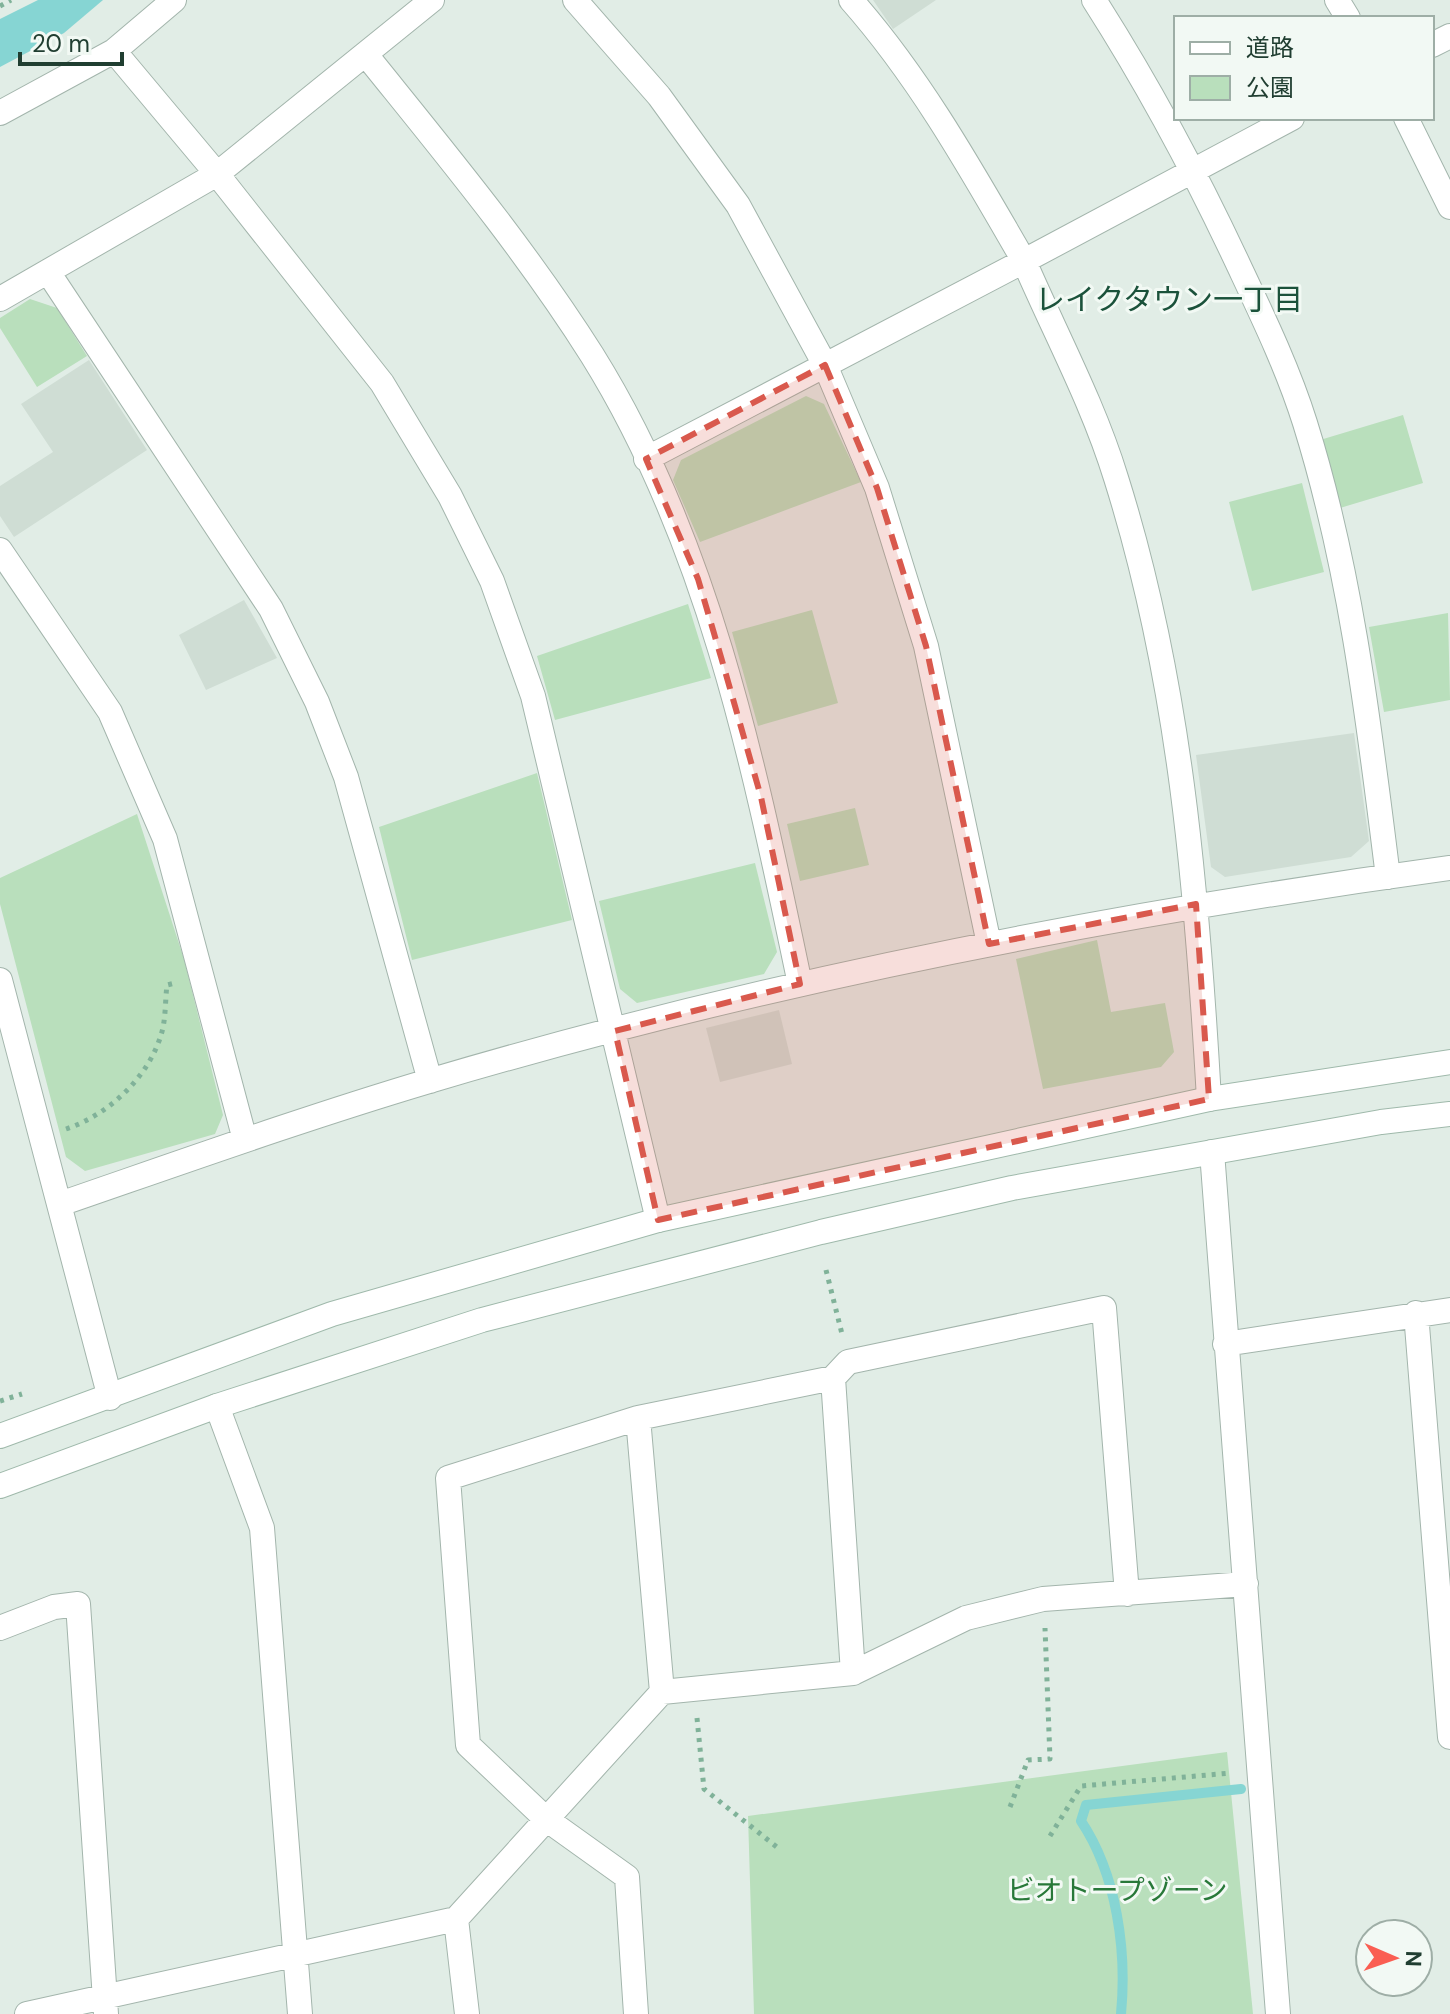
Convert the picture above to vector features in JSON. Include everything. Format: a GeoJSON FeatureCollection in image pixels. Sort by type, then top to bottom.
{"type":"FeatureCollection","features":[{"type":"Feature","properties":{"kind":"street"},"geometry":{"type":"LineString","coordinates":[[0,113],[114,51],[174,0]]}},
{"type":"Feature","properties":{"kind":"street"},"geometry":{"type":"LineString","coordinates":[[0,299],[217,174],[367,56],[432,0]]}},
{"type":"Feature","properties":{"kind":"street"},"geometry":{"type":"LineString","coordinates":[[575,0],[659,96],[738,205],[825,365],[877,488],[926,646],[989,944]]}},
{"type":"Feature","properties":{"kind":"street"},"geometry":{"type":"LineString","coordinates":[[851,0],[880,33],[962,154],[1024,261],[1074,371],[1116,476],[1144,579],[1173,711],[1196,904],[1209,1099]]}},
{"type":"Feature","properties":{"kind":"street"},"geometry":{"type":"LineString","coordinates":[[1094,0],[1142,76],[1195,172],[1263,316],[1305,422],[1343,573],[1366,698],[1388,877]]}},
{"type":"Feature","properties":{"kind":"street"},"geometry":{"type":"LineString","coordinates":[[114,51],[217,174],[382,383],[450,496],[492,581],[533,696],[658,1220]]}},
{"type":"Feature","properties":{"kind":"street"},"geometry":{"type":"LineString","coordinates":[[367,56],[507,232],[593,357],[646,459],[698,579],[721,657],[761,797],[800,984]]}},
{"type":"Feature","properties":{"kind":"street"},"geometry":{"type":"LineString","coordinates":[[646,459],[1288,120]]}},
{"type":"Feature","properties":{"kind":"street"},"geometry":{"type":"LineString","coordinates":[[1407,120],[1450,207]]}},
{"type":"Feature","properties":{"kind":"street"},"geometry":{"type":"LineString","coordinates":[[48,272],[271,609],[317,702],[346,777],[430,1081]]}},
{"type":"Feature","properties":{"kind":"street"},"geometry":{"type":"LineString","coordinates":[[0,550],[110,712],[165,839],[245,1140]]}},
{"type":"Feature","properties":{"kind":"street"},"geometry":{"type":"LineString","coordinates":[[60,1204],[430,1081],[800,984],[1196,904],[1450,868]]}},
{"type":"Feature","properties":{"kind":"street"},"geometry":{"type":"LineString","coordinates":[[0,980],[110,1398]]}},
{"type":"Feature","properties":{"kind":"street"},"geometry":{"type":"LineString","coordinates":[[0,1436],[332,1314],[658,1220],[1209,1099],[1450,1062]]}},
{"type":"Feature","properties":{"kind":"street"},"geometry":{"type":"LineString","coordinates":[[0,1486],[217,1406],[482,1320],[821,1232],[1012,1188],[1450,1114]]}},
{"type":"Feature","properties":{"kind":"street"},"geometry":{"type":"LineString","coordinates":[[1212,1152],[1278,2014]]}},
{"type":"Feature","properties":{"kind":"street"},"geometry":{"type":"LineString","coordinates":[[636,2014],[627,1877],[546,1819],[468,1745],[448,1478],[638,1418],[1104,1308],[1127,1594]]}},
{"type":"Feature","properties":{"kind":"street"},"geometry":{"type":"LineString","coordinates":[[1225,1344],[1450,1310]]}},
{"type":"Feature","properties":{"kind":"street"},"geometry":{"type":"LineString","coordinates":[[1416,1313],[1450,1737]]}},
{"type":"Feature","properties":{"kind":"street"},"geometry":{"type":"LineString","coordinates":[[841,1370],[853,1673]]}},
{"type":"Feature","properties":{"kind":"street"},"geometry":{"type":"LineString","coordinates":[[217,1406],[262,1528],[300,2014]]}},
{"type":"Feature","properties":{"kind":"street"},"geometry":{"type":"LineString","coordinates":[[638,1418],[662,1692]]}},
{"type":"Feature","properties":{"kind":"street"},"geometry":{"type":"LineString","coordinates":[[27,2014],[105,2005],[295,1955],[456,1919],[662,1692],[853,1673],[966,1618],[1043,1599],[1246,1584]]}},
{"type":"Feature","properties":{"kind":"street"},"geometry":{"type":"LineString","coordinates":[[0,1628],[54,1607],[78,1604],[105,2005]]}},
{"type":"Feature","properties":{"kind":"street"},"geometry":{"type":"LineString","coordinates":[[456,1919],[467,2014]]}},
{"type":"Feature","properties":{"kind":"path"},"geometry":{"type":"LineString","coordinates":[[0,6],[11,0]]}},
{"type":"Feature","properties":{"kind":"path"},"geometry":{"type":"LineString","coordinates":[[42,1137],[83,1124],[116,1101],[148,1066],[153,1055],[162,1033],[167,985],[200,976]]}},
{"type":"Feature","properties":{"kind":"path"},"geometry":{"type":"LineString","coordinates":[[826,1270],[841,1370]]}},
{"type":"Feature","properties":{"kind":"path"},"geometry":{"type":"LineString","coordinates":[[1010,1807],[1028,1760],[1050,1759],[1043,1599]]}},
{"type":"Feature","properties":{"kind":"path"},"geometry":{"type":"LineString","coordinates":[[695,1689],[704,1789],[778,1848]]}},
{"type":"Feature","properties":{"kind":"path"},"geometry":{"type":"LineString","coordinates":[[1050,1836],[1081,1786],[1260,1771]]}},
{"type":"Feature","properties":{"kind":"highlighted area"},"geometry":{"type":"Polygon","coordinates":[[[825,365],[877,488],[926,646],[989,944],[1196,904],[1209,1099],[658,1220],[615,1031],[800,984],[761,797],[721,657],[698,579],[646,459],[825,365]]]}},
{"type":"Feature","properties":{"kind":"shaded area"},"geometry":{"type":"Polygon","coordinates":[[[873,0],[936,0],[893,29],[873,0]]]}},
{"type":"Feature","properties":{"kind":"shaded area"},"geometry":{"type":"Polygon","coordinates":[[[89,360],[147,450],[14,537],[0,516],[0,486],[53,452],[21,404],[89,360]]]}},
{"type":"Feature","properties":{"kind":"shaded area"},"geometry":{"type":"Polygon","coordinates":[[[244,600],[277,658],[206,690],[179,635],[244,600]]]}},
{"type":"Feature","properties":{"kind":"shaded area"},"geometry":{"type":"Polygon","coordinates":[[[1354,733],[1369,841],[1351,857],[1225,877],[1211,867],[1196,755],[1354,733]]]}},
{"type":"Feature","properties":{"kind":"shaded area"},"geometry":{"type":"Polygon","coordinates":[[[779,1010],[792,1064],[720,1082],[706,1028],[779,1010]]]}},
{"type":"Feature","properties":{"kind":"green space"},"geometry":{"type":"Polygon","coordinates":[[[30,299],[57,308],[87,356],[37,387],[0,328],[0,318],[30,299]]]}},
{"type":"Feature","properties":{"kind":"green space"},"geometry":{"type":"Polygon","coordinates":[[[806,396],[824,404],[861,482],[700,542],[673,480],[681,460],[806,396]]]}},
{"type":"Feature","properties":{"kind":"green space"},"geometry":{"type":"Polygon","coordinates":[[[1403,415],[1423,483],[1340,508],[1320,440],[1403,415]]]}},
{"type":"Feature","properties":{"kind":"green space"},"geometry":{"type":"Polygon","coordinates":[[[1302,483],[1324,572],[1252,591],[1229,502],[1302,483]]]}},
{"type":"Feature","properties":{"kind":"green space"},"geometry":{"type":"Polygon","coordinates":[[[688,604],[711,678],[555,720],[537,656],[688,604]]]}},
{"type":"Feature","properties":{"kind":"green space"},"geometry":{"type":"Polygon","coordinates":[[[812,610],[838,703],[758,726],[732,632],[812,610]]]}},
{"type":"Feature","properties":{"kind":"green space"},"geometry":{"type":"Polygon","coordinates":[[[1448,613],[1450,700],[1384,712],[1369,627],[1448,613]]]}},
{"type":"Feature","properties":{"kind":"green space"},"geometry":{"type":"Polygon","coordinates":[[[537,773],[572,920],[412,960],[379,827],[537,773]]]}},
{"type":"Feature","properties":{"kind":"green space"},"geometry":{"type":"Polygon","coordinates":[[[855,808],[869,865],[800,881],[787,824],[855,808]]]}},
{"type":"Feature","properties":{"kind":"green space"},"geometry":{"type":"Polygon","coordinates":[[[137,814],[184,959],[223,1115],[215,1134],[85,1171],[66,1157],[0,904],[0,878],[137,814]]]}},
{"type":"Feature","properties":{"kind":"green space"},"geometry":{"type":"Polygon","coordinates":[[[755,863],[777,952],[764,974],[637,1003],[620,989],[599,901],[755,863]]]}},
{"type":"Feature","properties":{"kind":"green space"},"geometry":{"type":"Polygon","coordinates":[[[1097,940],[1111,1012],[1165,1003],[1174,1052],[1161,1067],[1043,1089],[1016,959],[1097,940]]]}},
{"type":"Feature","properties":{"kind":"green space","name":"ビオトープゾーン"},"geometry":{"type":"Polygon","coordinates":[[[1227,1752],[1253,2014],[754,2014],[748,1816],[1227,1752]]]}},
{"type":"Feature","properties":{"kind":"water"},"geometry":{"type":"Polygon","coordinates":[[[38,0],[103,0],[64,33],[0,67],[0,19],[38,0]]]}},
{"type":"Feature","properties":{"kind":"waterway"},"geometry":{"type":"LineString","coordinates":[[1121,2014],[1122,1965],[1117,1914],[1103,1865],[1081,1821],[1086,1805],[1241,1789]]}},
{"type":"Feature","properties":{"kind":"district","name":"レイクタウン一丁目"},"geometry":{"type":"Point","coordinates":[1169,300]}}]}
